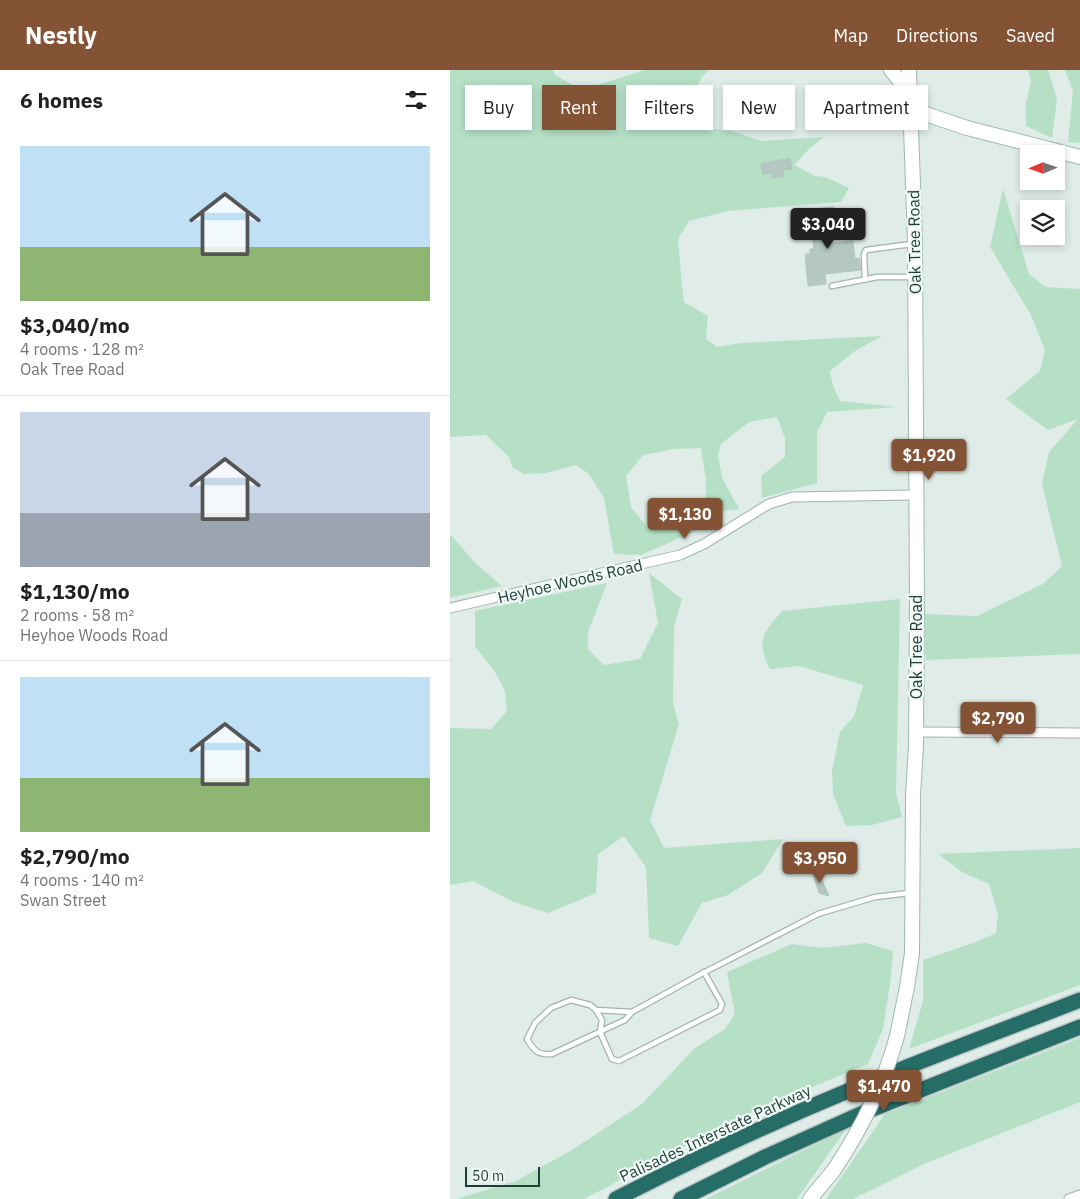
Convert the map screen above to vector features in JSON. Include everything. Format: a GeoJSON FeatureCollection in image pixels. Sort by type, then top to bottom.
{"type":"FeatureCollection","features":[{"type":"Feature","properties":{"kind":"highway","name":"Palisades Interstate Parkway"},"geometry":{"type":"LineString","coordinates":[[616,1199],[725,1145],[810,1107],[906,1067],[1080,1000]]}},
{"type":"Feature","properties":{"kind":"highway"},"geometry":{"type":"LineString","coordinates":[[681,1199],[765,1157],[865,1112],[1080,1027]]}},
{"type":"Feature","properties":{"kind":"street"},"geometry":{"type":"LineString","coordinates":[[891,70],[903,85]]}},
{"type":"Feature","properties":{"kind":"street","name":"Oak Tree Road"},"geometry":{"type":"LineString","coordinates":[[909,70],[910,85]]}},
{"type":"Feature","properties":{"kind":"street"},"geometry":{"type":"LineString","coordinates":[[928,115],[967,128],[1080,157]]}},
{"type":"Feature","properties":{"kind":"street","name":"Oak Tree Road"},"geometry":{"type":"LineString","coordinates":[[810,1199],[834,1170],[851,1143],[872,1104],[885,1074],[897,1036],[905,1000],[911,958],[917,607],[915,276],[911,130]]}},
{"type":"Feature","properties":{"kind":"street","name":"Heyhoe Woods Road"},"geometry":{"type":"LineString","coordinates":[[450,608],[680,555],[704,544],[769,504],[792,497],[915,495]]}},
{"type":"Feature","properties":{"kind":"street"},"geometry":{"type":"LineString","coordinates":[[916,732],[1080,733]]}},
{"type":"Feature","properties":{"kind":"street"},"geometry":{"type":"LineString","coordinates":[[1069,1199],[1080,1195]]}},
{"type":"Feature","properties":{"kind":"lane"},"geometry":{"type":"LineString","coordinates":[[865,279],[864,254],[866,250],[914,243]]}},
{"type":"Feature","properties":{"kind":"lane"},"geometry":{"type":"LineString","coordinates":[[832,286],[877,277],[915,276]]}},
{"type":"Feature","properties":{"kind":"lane"},"geometry":{"type":"LineString","coordinates":[[704,972],[722,1004],[720,1010],[619,1061],[612,1059],[600,1032],[602,1020],[596,1010],[590,1005],[571,1000],[550,1008],[535,1023],[527,1039],[533,1050],[540,1055],[552,1054],[600,1032],[625,1020],[632,1012],[704,972],[818,914],[875,897],[913,893]]}},
{"type":"Feature","properties":{"kind":"lane"},"geometry":{"type":"LineString","coordinates":[[596,1010],[632,1012]]}},
{"type":"Feature","properties":{"kind":"green space"},"geometry":{"type":"Polygon","coordinates":[[[450,70],[553,70],[554,74],[573,85],[542,85],[542,130],[616,130],[616,85],[597,85],[645,70],[709,70],[701,78],[698,85],[626,85],[626,130],[713,129],[732,131],[761,141],[824,137],[794,165],[815,176],[825,177],[849,188],[841,202],[728,211],[689,221],[678,239],[684,302],[708,316],[706,339],[717,347],[740,343],[882,336],[855,351],[830,371],[833,386],[840,401],[897,407],[827,412],[817,433],[817,483],[762,498],[761,476],[785,457],[785,438],[777,417],[749,422],[721,444],[718,455],[722,478],[739,509],[706,513],[706,480],[701,448],[674,449],[643,455],[626,476],[631,507],[647,527],[700,529],[641,555],[614,554],[604,498],[589,474],[576,465],[546,473],[524,474],[513,468],[509,457],[486,435],[450,437],[450,70]]]}},
{"type":"Feature","properties":{"kind":"green space"},"geometry":{"type":"Polygon","coordinates":[[[1028,70],[1048,70],[1057,99],[1052,138],[1026,126],[1026,103],[1031,82],[1028,70]]]}},
{"type":"Feature","properties":{"kind":"green space"},"geometry":{"type":"Polygon","coordinates":[[[1065,70],[1080,70],[1080,143],[1068,142],[1073,91],[1065,70]]]}},
{"type":"Feature","properties":{"kind":"green space"},"geometry":{"type":"Polygon","coordinates":[[[1003,189],[1029,274],[1046,287],[1080,289],[1080,654],[926,660],[924,614],[977,616],[1043,584],[1062,566],[1042,484],[1049,452],[1078,419],[1048,430],[1006,399],[1040,371],[1045,350],[1031,315],[990,247],[1003,189]]]}},
{"type":"Feature","properties":{"kind":"green space"},"geometry":{"type":"Polygon","coordinates":[[[450,534],[476,564],[502,586],[450,598],[450,534]]]}},
{"type":"Feature","properties":{"kind":"green space"},"geometry":{"type":"Polygon","coordinates":[[[649,573],[682,599],[674,627],[673,704],[679,724],[650,820],[664,848],[783,839],[762,873],[728,895],[702,903],[678,946],[649,938],[646,867],[624,836],[598,854],[596,893],[548,913],[514,902],[473,881],[450,885],[450,728],[491,729],[507,711],[505,691],[494,670],[475,647],[475,611],[607,583],[588,632],[588,649],[604,665],[640,659],[658,623],[649,573]]]}},
{"type":"Feature","properties":{"kind":"green space"},"geometry":{"type":"Polygon","coordinates":[[[900,599],[896,793],[902,817],[872,825],[846,826],[833,794],[832,771],[840,732],[854,716],[863,685],[799,666],[770,669],[763,651],[763,638],[782,611],[900,599]]]}},
{"type":"Feature","properties":{"kind":"green space"},"geometry":{"type":"Polygon","coordinates":[[[1080,848],[1080,985],[909,1049],[923,1001],[923,960],[996,933],[998,914],[989,884],[962,872],[938,854],[1080,848]]]}},
{"type":"Feature","properties":{"kind":"green space"},"geometry":{"type":"Polygon","coordinates":[[[866,943],[893,951],[883,1029],[868,1064],[747,1114],[584,1199],[457,1199],[516,1181],[572,1150],[642,1104],[695,1048],[725,1029],[735,1014],[727,972],[792,944],[822,948],[866,943]]]}},
{"type":"Feature","properties":{"kind":"green space"},"geometry":{"type":"Polygon","coordinates":[[[1080,1038],[1080,1102],[924,1164],[853,1199],[826,1199],[885,1114],[1080,1038]]]}},
{"type":"Feature","properties":{"kind":"green space"},"geometry":{"type":"Polygon","coordinates":[[[846,1129],[797,1199],[706,1199],[846,1129]]]}},
{"type":"Feature","properties":{"kind":"building"},"geometry":{"type":"Polygon","coordinates":[[[790,158],[792,169],[783,170],[784,176],[772,178],[771,173],[763,174],[761,164],[790,158]]]}},
{"type":"Feature","properties":{"kind":"building"},"geometry":{"type":"Polygon","coordinates":[[[834,207],[836,221],[830,222],[832,243],[853,241],[855,259],[859,258],[861,270],[825,274],[826,284],[808,286],[805,254],[810,254],[810,249],[814,249],[810,209],[834,207]]]}},
{"type":"Feature","properties":{"kind":"building"},"geometry":{"type":"Polygon","coordinates":[[[818,871],[829,896],[819,893],[813,873],[818,871]]]}}]}
